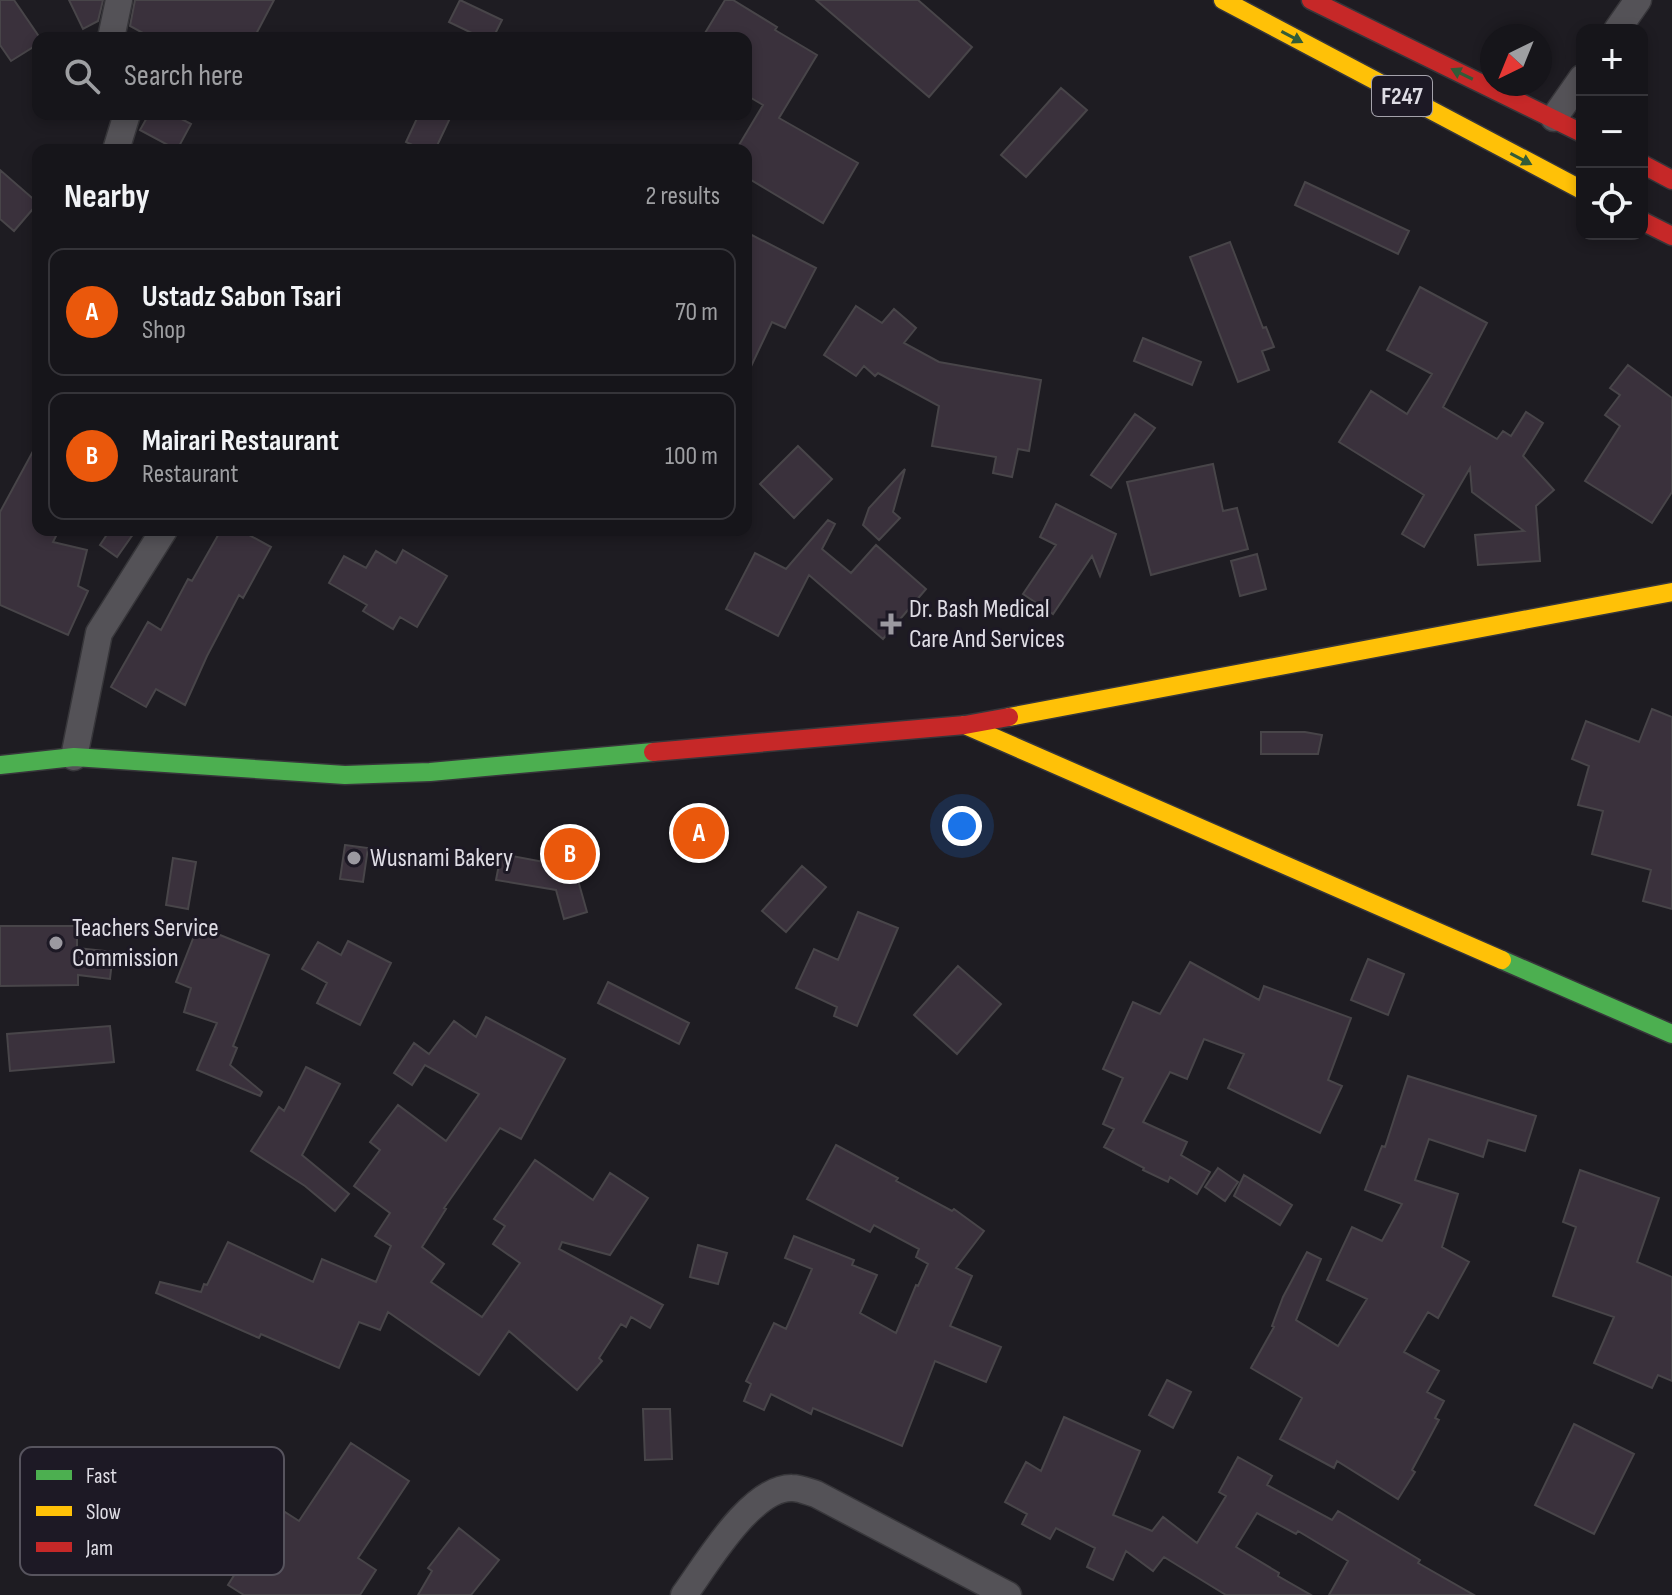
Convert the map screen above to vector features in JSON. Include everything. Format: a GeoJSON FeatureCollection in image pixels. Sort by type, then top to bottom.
{"type":"FeatureCollection","features":[{"type":"Feature","properties":{"kind":"street"},"geometry":{"type":"LineString","coordinates":[[112,32],[119,0]]}},
{"type":"Feature","properties":{"kind":"street","name":"F247"},"geometry":{"type":"LineString","coordinates":[[1223,0],[1576,187]]}},
{"type":"Feature","properties":{"kind":"street","name":"F247"},"geometry":{"type":"LineString","coordinates":[[1311,0],[1576,130]]}},
{"type":"Feature","properties":{"kind":"street"},"geometry":{"type":"LineString","coordinates":[[1621,24],[1638,0]]}},
{"type":"Feature","properties":{"kind":"street"},"geometry":{"type":"LineString","coordinates":[[1554,118],[1576,87]]}},
{"type":"Feature","properties":{"kind":"street"},"geometry":{"type":"LineString","coordinates":[[118,144],[125,120]]}},
{"type":"Feature","properties":{"kind":"street"},"geometry":{"type":"LineString","coordinates":[[1648,167],[1672,180]]}},
{"type":"Feature","properties":{"kind":"street"},"geometry":{"type":"LineString","coordinates":[[1648,224],[1672,236]]}},
{"type":"Feature","properties":{"kind":"street"},"geometry":{"type":"LineString","coordinates":[[74,757],[99,633],[160,536]]}},
{"type":"Feature","properties":{"kind":"street"},"geometry":{"type":"LineString","coordinates":[[0,765],[74,757],[345,775],[965,725],[1672,592]]}},
{"type":"Feature","properties":{"kind":"street"},"geometry":{"type":"LineString","coordinates":[[965,725],[1672,1034]]}},
{"type":"Feature","properties":{"kind":"street"},"geometry":{"type":"LineString","coordinates":[[684,1595],[748,1510],[767,1495],[790,1488],[816,1494],[1008,1595]]}},
{"type":"Feature","properties":{"kind":"building"},"geometry":{"type":"Polygon","coordinates":[[[0,0],[14,0],[36,32],[32,32],[32,48],[11,61],[0,45],[0,0]]]}},
{"type":"Feature","properties":{"kind":"building"},"geometry":{"type":"Polygon","coordinates":[[[69,0],[103,0],[98,21],[83,29],[69,0]]]}},
{"type":"Feature","properties":{"kind":"building"},"geometry":{"type":"Polygon","coordinates":[[[135,0],[274,0],[257,32],[141,32],[130,26],[135,0]]]}},
{"type":"Feature","properties":{"kind":"building"},"geometry":{"type":"Polygon","coordinates":[[[460,0],[502,20],[496,32],[470,32],[449,22],[460,0]]]}},
{"type":"Feature","properties":{"kind":"building"},"geometry":{"type":"Polygon","coordinates":[[[725,0],[733,0],[817,55],[779,118],[858,163],[823,223],[752,181],[752,144],[740,144],[763,105],[752,99],[752,32],[706,32],[725,0]]]}},
{"type":"Feature","properties":{"kind":"building"},"geometry":{"type":"Polygon","coordinates":[[[816,0],[918,0],[972,47],[929,97],[816,0]]]}},
{"type":"Feature","properties":{"kind":"building"},"geometry":{"type":"Polygon","coordinates":[[[1061,88],[1087,110],[1026,177],[1001,155],[1061,88]]]}},
{"type":"Feature","properties":{"kind":"building"},"geometry":{"type":"Polygon","coordinates":[[[146,120],[183,120],[191,124],[180,144],[166,144],[140,130],[146,120]]]}},
{"type":"Feature","properties":{"kind":"building"},"geometry":{"type":"Polygon","coordinates":[[[416,120],[449,120],[438,144],[406,142],[416,120]]]}},
{"type":"Feature","properties":{"kind":"building"},"geometry":{"type":"Polygon","coordinates":[[[0,170],[32,198],[32,210],[14,231],[0,219],[0,170]]]}},
{"type":"Feature","properties":{"kind":"building"},"geometry":{"type":"Polygon","coordinates":[[[1305,182],[1409,231],[1398,254],[1295,205],[1305,182]]]}},
{"type":"Feature","properties":{"kind":"building"},"geometry":{"type":"Polygon","coordinates":[[[752,235],[816,268],[785,328],[772,322],[752,364],[752,235]]]}},
{"type":"Feature","properties":{"kind":"building"},"geometry":{"type":"Polygon","coordinates":[[[1230,242],[1263,328],[1266,327],[1274,347],[1262,351],[1269,370],[1238,382],[1190,257],[1230,242]]]}},
{"type":"Feature","properties":{"kind":"building"},"geometry":{"type":"Polygon","coordinates":[[[1420,287],[1487,323],[1443,407],[1497,439],[1503,431],[1511,436],[1526,412],[1543,423],[1523,456],[1554,490],[1536,506],[1540,561],[1478,565],[1475,535],[1524,531],[1472,492],[1470,468],[1424,547],[1402,534],[1424,495],[1339,442],[1371,391],[1407,414],[1432,374],[1387,350],[1420,287]]]}},
{"type":"Feature","properties":{"kind":"building"},"geometry":{"type":"Polygon","coordinates":[[[856,306],[882,323],[894,309],[916,328],[904,343],[939,362],[1041,380],[1029,451],[1018,449],[1012,477],[993,473],[996,457],[932,446],[939,406],[878,373],[875,376],[864,366],[856,376],[824,355],[856,306]]]}},
{"type":"Feature","properties":{"kind":"building"},"geometry":{"type":"Polygon","coordinates":[[[1143,338],[1201,362],[1192,385],[1134,361],[1143,338]]]}},
{"type":"Feature","properties":{"kind":"building"},"geometry":{"type":"Polygon","coordinates":[[[1628,365],[1672,398],[1672,492],[1652,523],[1585,481],[1620,426],[1605,415],[1620,395],[1610,388],[1628,365]]]}},
{"type":"Feature","properties":{"kind":"building"},"geometry":{"type":"Polygon","coordinates":[[[1135,414],[1155,428],[1111,488],[1091,475],[1135,414]]]}},
{"type":"Feature","properties":{"kind":"building"},"geometry":{"type":"Polygon","coordinates":[[[798,446],[832,479],[794,518],[760,484],[798,446]]]}},
{"type":"Feature","properties":{"kind":"building"},"geometry":{"type":"Polygon","coordinates":[[[32,453],[32,536],[56,536],[53,542],[87,550],[78,586],[88,591],[68,635],[0,605],[0,512],[32,453]]]}},
{"type":"Feature","properties":{"kind":"building"},"geometry":{"type":"Polygon","coordinates":[[[1213,464],[1223,511],[1237,508],[1248,549],[1151,575],[1127,482],[1213,464]]]}},
{"type":"Feature","properties":{"kind":"building"},"geometry":{"type":"Polygon","coordinates":[[[905,469],[893,512],[900,518],[879,540],[863,525],[869,508],[905,469]]]}},
{"type":"Feature","properties":{"kind":"building"},"geometry":{"type":"Polygon","coordinates":[[[1056,504],[1116,534],[1100,576],[1092,556],[1053,614],[1023,594],[1056,545],[1040,537],[1056,504]]]}},
{"type":"Feature","properties":{"kind":"building"},"geometry":{"type":"Polygon","coordinates":[[[828,520],[835,524],[822,549],[851,573],[876,545],[926,589],[883,639],[809,575],[778,636],[726,609],[755,553],[786,569],[828,520]]]}},
{"type":"Feature","properties":{"kind":"building"},"geometry":{"type":"Polygon","coordinates":[[[106,536],[132,536],[117,557],[100,545],[106,536]]]}},
{"type":"Feature","properties":{"kind":"building"},"geometry":{"type":"Polygon","coordinates":[[[218,536],[251,536],[271,547],[243,598],[239,595],[185,705],[156,689],[146,707],[111,687],[148,622],[161,630],[188,579],[192,581],[218,536]]]}},
{"type":"Feature","properties":{"kind":"building"},"geometry":{"type":"Polygon","coordinates":[[[403,550],[447,576],[417,627],[400,617],[393,629],[363,611],[367,605],[329,583],[344,556],[366,568],[376,551],[396,563],[403,550]]]}},
{"type":"Feature","properties":{"kind":"building"},"geometry":{"type":"Polygon","coordinates":[[[1257,554],[1266,589],[1240,596],[1231,561],[1257,554]]]}},
{"type":"Feature","properties":{"kind":"building"},"geometry":{"type":"Polygon","coordinates":[[[1652,709],[1672,717],[1672,909],[1643,901],[1651,870],[1592,854],[1603,811],[1578,805],[1589,766],[1572,759],[1586,721],[1639,742],[1652,709]]]}},
{"type":"Feature","properties":{"kind":"building"},"geometry":{"type":"Polygon","coordinates":[[[1261,732],[1322,735],[1318,754],[1261,754],[1261,732]]]}},
{"type":"Feature","properties":{"kind":"building"},"geometry":{"type":"Polygon","coordinates":[[[345,845],[368,848],[363,882],[340,879],[345,845]]]}},
{"type":"Feature","properties":{"kind":"building"},"geometry":{"type":"Polygon","coordinates":[[[568,845],[587,912],[564,919],[556,890],[496,880],[501,854],[549,863],[545,851],[568,845]]]}},
{"type":"Feature","properties":{"kind":"building"},"geometry":{"type":"Polygon","coordinates":[[[173,858],[196,862],[188,909],[166,905],[173,858]]]}},
{"type":"Feature","properties":{"kind":"building"},"geometry":{"type":"Polygon","coordinates":[[[802,866],[826,887],[786,932],[762,911],[802,866]]]}},
{"type":"Feature","properties":{"kind":"building"},"geometry":{"type":"Polygon","coordinates":[[[858,912],[898,928],[857,1026],[834,1016],[837,1007],[796,988],[814,949],[838,960],[858,912]]]}},
{"type":"Feature","properties":{"kind":"building"},"geometry":{"type":"Polygon","coordinates":[[[0,926],[77,926],[77,948],[113,952],[110,979],[78,975],[78,985],[0,986],[0,926]]]}},
{"type":"Feature","properties":{"kind":"building"},"geometry":{"type":"Polygon","coordinates":[[[198,926],[269,955],[233,1046],[237,1048],[230,1065],[262,1092],[260,1096],[197,1070],[217,1023],[184,1012],[191,988],[176,982],[198,926]]]}},
{"type":"Feature","properties":{"kind":"building"},"geometry":{"type":"Polygon","coordinates":[[[348,941],[391,963],[360,1025],[317,1003],[327,983],[302,969],[318,942],[341,955],[348,941]]]}},
{"type":"Feature","properties":{"kind":"building"},"geometry":{"type":"Polygon","coordinates":[[[1368,959],[1404,974],[1388,1015],[1351,1000],[1368,959]]]}},
{"type":"Feature","properties":{"kind":"building"},"geometry":{"type":"Polygon","coordinates":[[[1190,962],[1259,1000],[1264,986],[1351,1018],[1328,1080],[1342,1086],[1320,1133],[1228,1088],[1244,1054],[1204,1039],[1187,1079],[1170,1072],[1143,1122],[1187,1142],[1181,1155],[1210,1172],[1197,1194],[1170,1177],[1168,1182],[1104,1147],[1114,1129],[1103,1124],[1123,1078],[1103,1069],[1133,1002],[1160,1014],[1190,962]]]}},
{"type":"Feature","properties":{"kind":"building"},"geometry":{"type":"Polygon","coordinates":[[[958,966],[1001,1004],[957,1054],[914,1015],[958,966]]]}},
{"type":"Feature","properties":{"kind":"building"},"geometry":{"type":"Polygon","coordinates":[[[608,982],[689,1023],[679,1044],[598,1003],[608,982]]]}},
{"type":"Feature","properties":{"kind":"building"},"geometry":{"type":"Polygon","coordinates":[[[486,1017],[565,1059],[521,1139],[500,1128],[444,1208],[422,1247],[444,1264],[431,1282],[482,1317],[520,1263],[493,1244],[505,1226],[494,1219],[535,1160],[593,1200],[610,1173],[648,1198],[610,1255],[562,1242],[559,1249],[663,1305],[650,1328],[631,1317],[626,1327],[621,1324],[599,1358],[602,1361],[577,1390],[509,1331],[479,1375],[388,1312],[380,1330],[359,1322],[339,1368],[261,1334],[259,1338],[156,1293],[160,1282],[201,1292],[228,1242],[313,1282],[322,1259],[376,1282],[391,1246],[375,1236],[390,1213],[354,1186],[380,1150],[370,1142],[398,1105],[446,1141],[479,1094],[425,1065],[412,1085],[394,1073],[414,1043],[429,1054],[454,1021],[476,1037],[486,1017]]]}},
{"type":"Feature","properties":{"kind":"building"},"geometry":{"type":"Polygon","coordinates":[[[110,1026],[114,1062],[10,1071],[7,1034],[110,1026]]]}},
{"type":"Feature","properties":{"kind":"building"},"geometry":{"type":"Polygon","coordinates":[[[306,1067],[340,1084],[302,1155],[349,1194],[335,1211],[305,1186],[251,1151],[279,1107],[284,1111],[306,1067]]]}},
{"type":"Feature","properties":{"kind":"building"},"geometry":{"type":"Polygon","coordinates":[[[1408,1076],[1536,1116],[1525,1151],[1488,1140],[1483,1157],[1429,1139],[1415,1180],[1458,1194],[1442,1247],[1469,1262],[1438,1318],[1428,1312],[1404,1352],[1439,1371],[1427,1392],[1444,1401],[1435,1418],[1439,1420],[1412,1470],[1415,1472],[1398,1499],[1337,1461],[1334,1468],[1280,1439],[1302,1398],[1251,1368],[1274,1327],[1283,1297],[1307,1252],[1321,1259],[1296,1320],[1338,1346],[1367,1299],[1327,1280],[1352,1227],[1382,1241],[1402,1204],[1365,1190],[1382,1146],[1385,1147],[1408,1076]]]}},
{"type":"Feature","properties":{"kind":"building"},"geometry":{"type":"Polygon","coordinates":[[[836,1145],[898,1178],[896,1181],[952,1211],[954,1209],[984,1231],[956,1268],[972,1276],[950,1326],[1001,1347],[986,1382],[935,1361],[902,1446],[813,1408],[811,1414],[771,1394],[764,1410],[744,1401],[751,1384],[746,1381],[774,1323],[786,1329],[812,1269],[785,1258],[794,1236],[854,1260],[852,1265],[877,1275],[860,1313],[896,1333],[928,1264],[916,1257],[919,1249],[874,1225],[870,1232],[807,1199],[836,1145]]]}},
{"type":"Feature","properties":{"kind":"building"},"geometry":{"type":"Polygon","coordinates":[[[1218,1168],[1238,1182],[1225,1201],[1205,1187],[1218,1168]]]}},
{"type":"Feature","properties":{"kind":"building"},"geometry":{"type":"Polygon","coordinates":[[[1580,1170],[1659,1198],[1637,1262],[1672,1277],[1672,1381],[1658,1375],[1652,1388],[1594,1363],[1614,1317],[1553,1296],[1576,1227],[1563,1222],[1580,1170]]]}},
{"type":"Feature","properties":{"kind":"building"},"geometry":{"type":"Polygon","coordinates":[[[1244,1175],[1292,1205],[1280,1225],[1234,1196],[1244,1175]]]}},
{"type":"Feature","properties":{"kind":"building"},"geometry":{"type":"Polygon","coordinates":[[[698,1245],[727,1253],[718,1284],[690,1277],[698,1245]]]}},
{"type":"Feature","properties":{"kind":"building"},"geometry":{"type":"Polygon","coordinates":[[[1167,1380],[1191,1392],[1173,1428],[1149,1415],[1167,1380]]]}},
{"type":"Feature","properties":{"kind":"building"},"geometry":{"type":"Polygon","coordinates":[[[643,1409],[670,1409],[672,1459],[645,1460],[643,1409]]]}},
{"type":"Feature","properties":{"kind":"building"},"geometry":{"type":"Polygon","coordinates":[[[1064,1417],[1140,1451],[1113,1515],[1152,1531],[1163,1517],[1197,1543],[1226,1496],[1219,1492],[1238,1457],[1272,1476],[1267,1485],[1332,1520],[1338,1511],[1474,1595],[1329,1595],[1348,1561],[1298,1531],[1296,1534],[1257,1513],[1236,1547],[1311,1595],[1226,1595],[1164,1557],[1153,1571],[1126,1551],[1113,1580],[1087,1567],[1095,1548],[1056,1528],[1050,1539],[1022,1524],[1027,1514],[1005,1502],[1026,1462],[1041,1471],[1064,1417]]]}},
{"type":"Feature","properties":{"kind":"building"},"geometry":{"type":"Polygon","coordinates":[[[1574,1424],[1634,1454],[1594,1534],[1535,1505],[1574,1424]]]}},
{"type":"Feature","properties":{"kind":"building"},"geometry":{"type":"Polygon","coordinates":[[[351,1443],[409,1481],[358,1558],[376,1570],[360,1595],[244,1595],[228,1585],[234,1575],[284,1575],[284,1511],[299,1521],[351,1443]]]}},
{"type":"Feature","properties":{"kind":"building"},"geometry":{"type":"Polygon","coordinates":[[[459,1528],[499,1560],[471,1595],[418,1595],[432,1571],[428,1568],[459,1528]]]}},
{"type":"Feature","properties":{"kind":"traffic: fast"},"geometry":{"type":"LineString","coordinates":[[0,765],[74,757],[345,775],[430,772],[653,752]]}},
{"type":"Feature","properties":{"kind":"traffic: fast"},"geometry":{"type":"LineString","coordinates":[[1502,960],[1672,1034]]}},
{"type":"Feature","properties":{"kind":"traffic: slow"},"geometry":{"type":"LineString","coordinates":[[1223,0],[1576,187]]}},
{"type":"Feature","properties":{"kind":"traffic: slow"},"geometry":{"type":"LineString","coordinates":[[1009,717],[1672,592]]}},
{"type":"Feature","properties":{"kind":"traffic: slow"},"geometry":{"type":"LineString","coordinates":[[965,725],[1502,960]]}},
{"type":"Feature","properties":{"kind":"traffic: jam"},"geometry":{"type":"LineString","coordinates":[[1311,0],[1576,130]]}},
{"type":"Feature","properties":{"kind":"traffic: jam"},"geometry":{"type":"LineString","coordinates":[[1648,167],[1672,180]]}},
{"type":"Feature","properties":{"kind":"traffic: jam"},"geometry":{"type":"LineString","coordinates":[[1648,224],[1672,236]]}},
{"type":"Feature","properties":{"kind":"traffic: jam"},"geometry":{"type":"LineString","coordinates":[[653,752],[965,725],[1009,717]]}},
{"type":"Feature","properties":{"kind":"place","name":"Dr. Bash Medical Care And Services"},"geometry":{"type":"Point","coordinates":[891,624]}},
{"type":"Feature","properties":{"kind":"place","name":"Ustadz Sabon Tsari"},"geometry":{"type":"Point","coordinates":[699,833]}},
{"type":"Feature","properties":{"kind":"place","name":"Mairari Restaurant"},"geometry":{"type":"Point","coordinates":[570,854]}},
{"type":"Feature","properties":{"kind":"place","name":"Wusnami Bakery"},"geometry":{"type":"Point","coordinates":[354,858]}},
{"type":"Feature","properties":{"kind":"place","name":"Teachers Service Commission"},"geometry":{"type":"Point","coordinates":[56,943]}}]}
